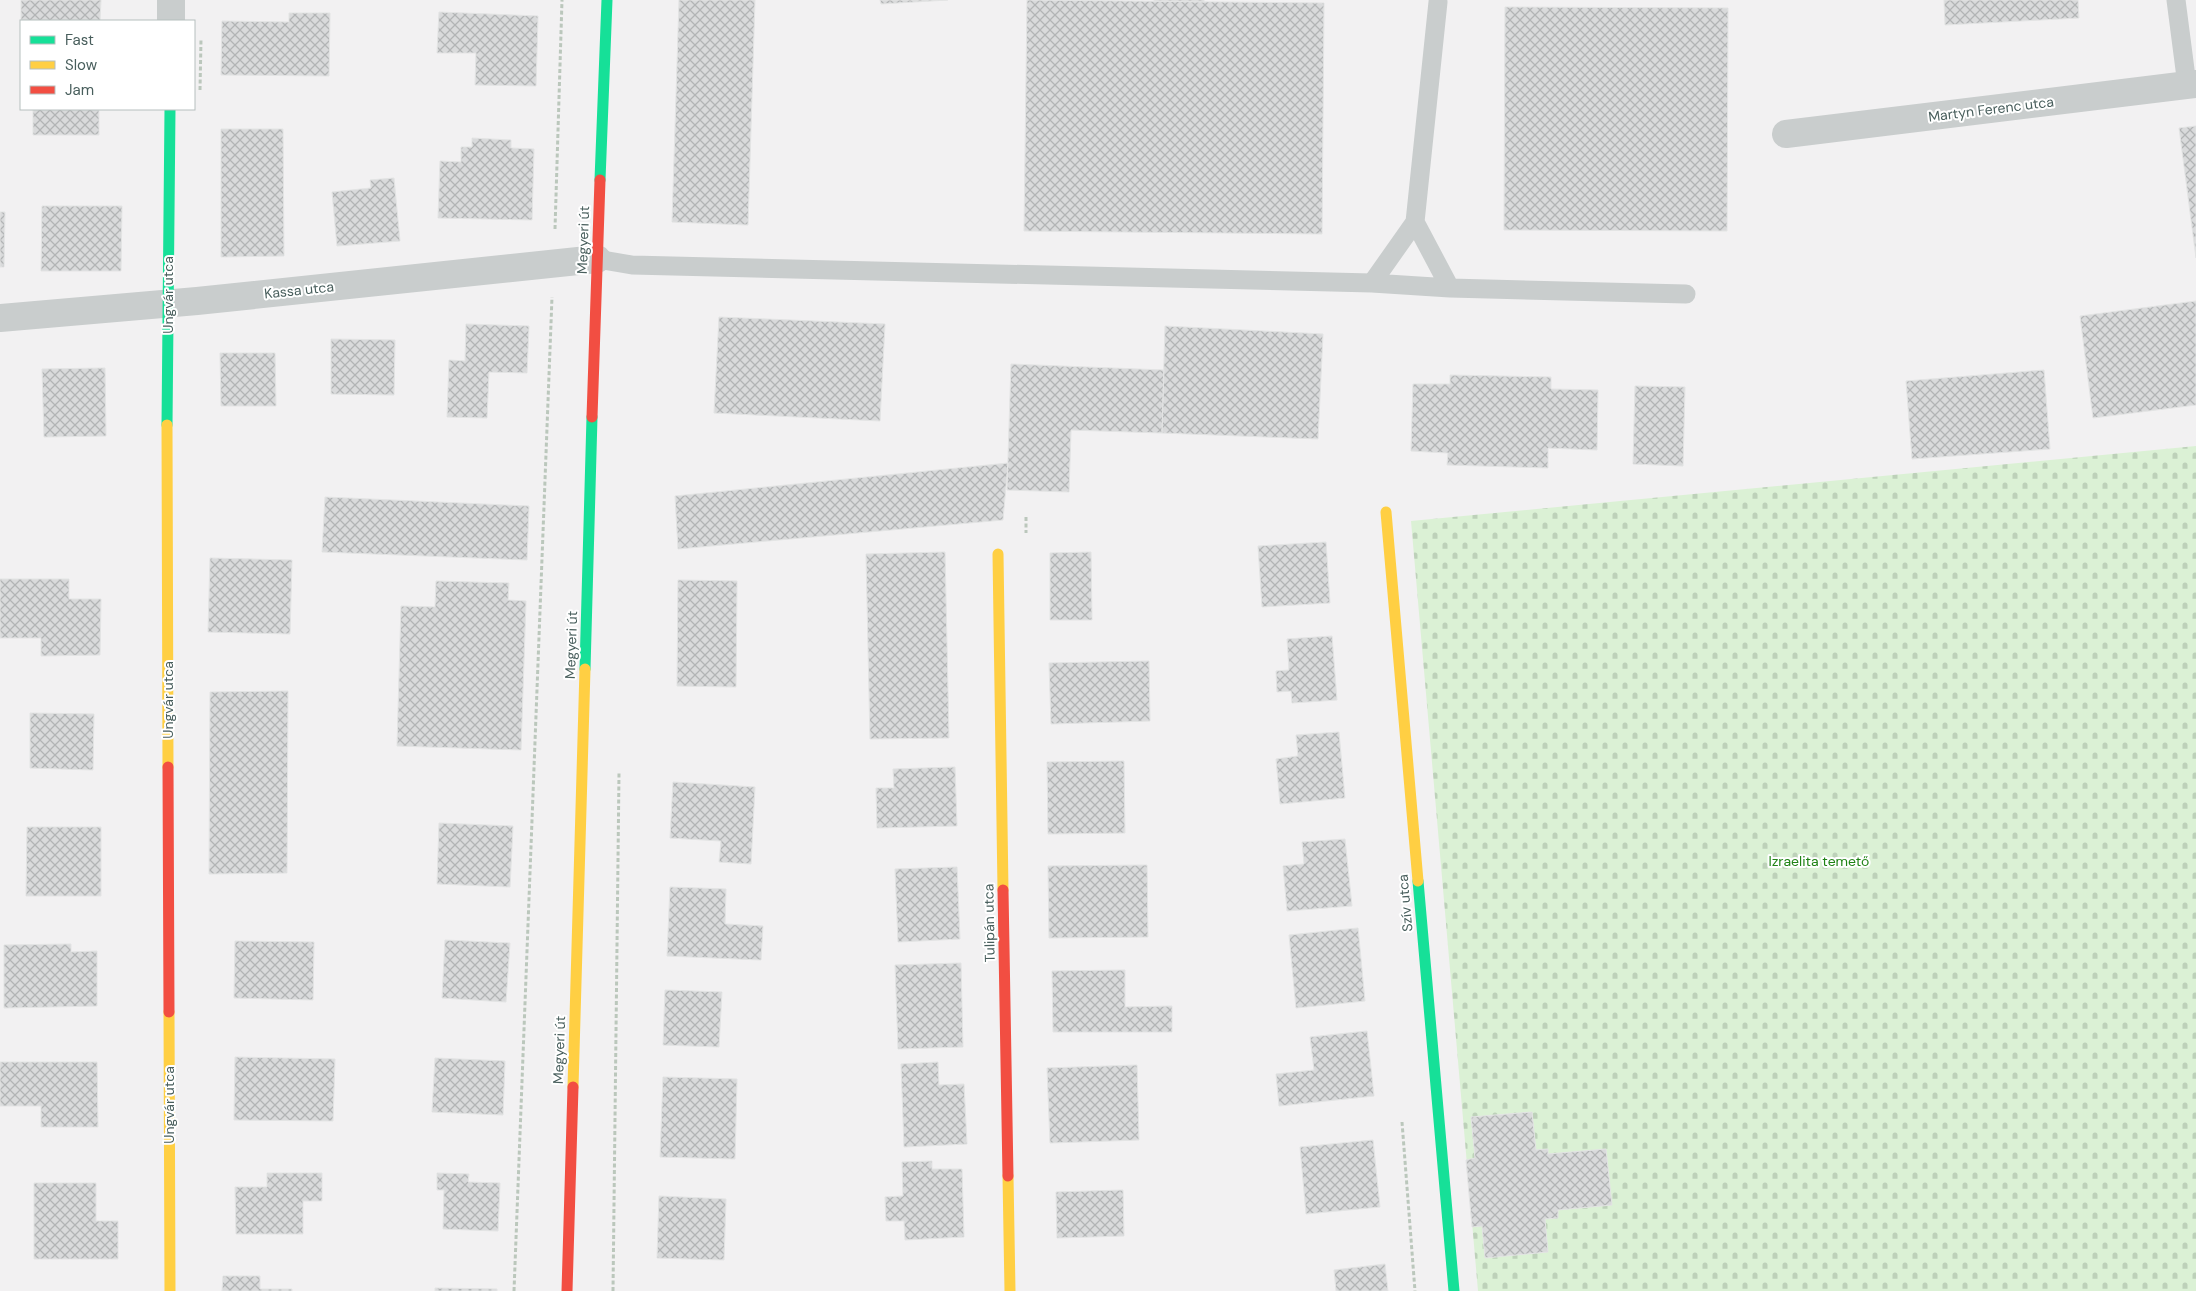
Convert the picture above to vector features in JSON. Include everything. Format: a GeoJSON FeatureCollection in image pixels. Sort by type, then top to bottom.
{"type":"FeatureCollection","features":[{"type":"Feature","properties":{"kind":"street"},"geometry":{"type":"LineString","coordinates":[[171,0],[171,20]]}},
{"type":"Feature","properties":{"kind":"street","name":"Megyeri út"},"geometry":{"type":"LineString","coordinates":[[567,1291],[597,259],[607,0]]}},
{"type":"Feature","properties":{"kind":"street","name":"Martyn Ferenc utca"},"geometry":{"type":"LineString","coordinates":[[1786,134],[2192,84]]}},
{"type":"Feature","properties":{"kind":"street","name":"Ungvár utca"},"geometry":{"type":"LineString","coordinates":[[170,110],[167,304],[170,1291]]}},
{"type":"Feature","properties":{"kind":"street","name":"Kassa utca"},"geometry":{"type":"LineString","coordinates":[[0,318],[167,304],[597,259]]}},
{"type":"Feature","properties":{"kind":"street","name":"Szív utca"},"geometry":{"type":"LineString","coordinates":[[1386,512],[1454,1291]]}},
{"type":"Feature","properties":{"kind":"street","name":"Tulipán utca"},"geometry":{"type":"LineString","coordinates":[[998,554],[1010,1291]]}},
{"type":"Feature","properties":{"kind":"lane"},"geometry":{"type":"LineString","coordinates":[[2176,0],[2181,48],[2192,84]]}},
{"type":"Feature","properties":{"kind":"lane"},"geometry":{"type":"LineString","coordinates":[[1372,283],[1415,222],[1440,1]]}},
{"type":"Feature","properties":{"kind":"lane"},"geometry":{"type":"LineString","coordinates":[[1415,222],[1450,288]]}},
{"type":"Feature","properties":{"kind":"lane"},"geometry":{"type":"LineString","coordinates":[[597,259],[632,265],[1372,283],[1450,288],[1686,294]]}},
{"type":"Feature","properties":{"kind":"path"},"geometry":{"type":"LineString","coordinates":[[514,1291],[554,264],[562,0]]}},
{"type":"Feature","properties":{"kind":"path"},"geometry":{"type":"LineString","coordinates":[[613,1291],[620,764]]}},
{"type":"Feature","properties":{"kind":"green space","name":"Izraelita temető"},"geometry":{"type":"Polygon","coordinates":[[[2196,446],[2196,1291],[1478,1291],[1411,521],[2196,446]]]}},
{"type":"Feature","properties":{"kind":"building"},"geometry":{"type":"Polygon","coordinates":[[[21,0],[101,0],[100,20],[21,20],[21,0]]]}},
{"type":"Feature","properties":{"kind":"building"},"geometry":{"type":"Polygon","coordinates":[[[679,0],[755,0],[748,225],[672,222],[679,0]]]}},
{"type":"Feature","properties":{"kind":"building"},"geometry":{"type":"Polygon","coordinates":[[[880,0],[948,0],[881,4],[880,0]]]}},
{"type":"Feature","properties":{"kind":"building"},"geometry":{"type":"Polygon","coordinates":[[[1027,0],[1324,3],[1322,234],[1024,231],[1027,0]]]}},
{"type":"Feature","properties":{"kind":"building"},"geometry":{"type":"Polygon","coordinates":[[[1204,0],[1204,2],[1154,1],[1204,0]]]}},
{"type":"Feature","properties":{"kind":"building"},"geometry":{"type":"Polygon","coordinates":[[[1944,0],[2078,0],[2079,18],[1945,25],[1944,0]]]}},
{"type":"Feature","properties":{"kind":"building"},"geometry":{"type":"Polygon","coordinates":[[[1505,7],[1728,8],[1727,231],[1504,230],[1505,7]]]}},
{"type":"Feature","properties":{"kind":"building"},"geometry":{"type":"Polygon","coordinates":[[[439,12],[538,16],[536,86],[475,85],[476,53],[437,53],[439,12]]]}},
{"type":"Feature","properties":{"kind":"building"},"geometry":{"type":"Polygon","coordinates":[[[289,13],[330,13],[329,76],[221,75],[222,21],[289,22],[289,13]]]}},
{"type":"Feature","properties":{"kind":"building"},"geometry":{"type":"Polygon","coordinates":[[[33,110],[99,110],[99,135],[33,135],[33,110]]]}},
{"type":"Feature","properties":{"kind":"building"},"geometry":{"type":"Polygon","coordinates":[[[2196,126],[2196,258],[2179,128],[2196,126]]]}},
{"type":"Feature","properties":{"kind":"building"},"geometry":{"type":"Polygon","coordinates":[[[221,129],[283,129],[284,256],[221,257],[221,129]]]}},
{"type":"Feature","properties":{"kind":"building"},"geometry":{"type":"Polygon","coordinates":[[[472,138],[511,140],[511,148],[534,149],[532,220],[438,218],[440,161],[461,162],[461,147],[472,147],[472,138]]]}},
{"type":"Feature","properties":{"kind":"building"},"geometry":{"type":"Polygon","coordinates":[[[394,178],[400,241],[337,246],[332,192],[371,188],[370,180],[394,178]]]}},
{"type":"Feature","properties":{"kind":"building"},"geometry":{"type":"Polygon","coordinates":[[[42,206],[122,206],[121,271],[41,271],[42,206]]]}},
{"type":"Feature","properties":{"kind":"building"},"geometry":{"type":"Polygon","coordinates":[[[0,212],[5,212],[4,267],[0,267],[0,212]]]}},
{"type":"Feature","properties":{"kind":"building"},"geometry":{"type":"Polygon","coordinates":[[[2196,301],[2196,405],[2093,418],[2080,316],[2196,301]]]}},
{"type":"Feature","properties":{"kind":"building"},"geometry":{"type":"Polygon","coordinates":[[[719,317],[885,324],[880,421],[714,413],[719,317]]]}},
{"type":"Feature","properties":{"kind":"building"},"geometry":{"type":"Polygon","coordinates":[[[466,324],[529,326],[527,373],[489,372],[487,418],[447,417],[449,360],[465,361],[466,324]]]}},
{"type":"Feature","properties":{"kind":"building"},"geometry":{"type":"Polygon","coordinates":[[[1165,326],[1323,334],[1318,439],[1162,433],[1165,326]]]}},
{"type":"Feature","properties":{"kind":"building"},"geometry":{"type":"Polygon","coordinates":[[[331,339],[395,340],[394,395],[331,394],[331,339]]]}},
{"type":"Feature","properties":{"kind":"building"},"geometry":{"type":"Polygon","coordinates":[[[220,353],[275,353],[276,406],[221,406],[220,353]]]}},
{"type":"Feature","properties":{"kind":"building"},"geometry":{"type":"Polygon","coordinates":[[[1011,364],[1164,370],[1162,433],[1071,430],[1069,492],[1007,490],[1011,364]]]}},
{"type":"Feature","properties":{"kind":"building"},"geometry":{"type":"Polygon","coordinates":[[[105,368],[106,436],[44,437],[42,369],[105,368]]]}},
{"type":"Feature","properties":{"kind":"building"},"geometry":{"type":"Polygon","coordinates":[[[2044,370],[2050,449],[1912,459],[1906,381],[2044,370]]]}},
{"type":"Feature","properties":{"kind":"building"},"geometry":{"type":"Polygon","coordinates":[[[1450,375],[1551,377],[1551,389],[1598,390],[1597,450],[1548,448],[1548,468],[1447,465],[1448,453],[1411,451],[1413,384],[1450,384],[1450,375]]]}},
{"type":"Feature","properties":{"kind":"building"},"geometry":{"type":"Polygon","coordinates":[[[1635,386],[1685,387],[1683,466],[1633,464],[1635,386]]]}},
{"type":"Feature","properties":{"kind":"building"},"geometry":{"type":"Polygon","coordinates":[[[1008,463],[1003,520],[678,549],[675,496],[1008,463]]]}},
{"type":"Feature","properties":{"kind":"building"},"geometry":{"type":"Polygon","coordinates":[[[325,497],[529,506],[527,560],[322,552],[325,497]]]}},
{"type":"Feature","properties":{"kind":"building"},"geometry":{"type":"Polygon","coordinates":[[[1326,542],[1330,603],[1262,607],[1258,546],[1326,542]]]}},
{"type":"Feature","properties":{"kind":"building"},"geometry":{"type":"Polygon","coordinates":[[[945,552],[949,738],[870,739],[866,554],[945,552]]]}},
{"type":"Feature","properties":{"kind":"building"},"geometry":{"type":"Polygon","coordinates":[[[1091,552],[1092,620],[1050,620],[1050,553],[1091,552]]]}},
{"type":"Feature","properties":{"kind":"building"},"geometry":{"type":"Polygon","coordinates":[[[210,558],[292,560],[290,634],[208,632],[210,558]]]}},
{"type":"Feature","properties":{"kind":"building"},"geometry":{"type":"Polygon","coordinates":[[[0,579],[69,579],[69,599],[101,599],[100,655],[41,656],[41,638],[0,638],[0,579]]]}},
{"type":"Feature","properties":{"kind":"building"},"geometry":{"type":"Polygon","coordinates":[[[678,580],[737,581],[736,687],[677,686],[678,580]]]}},
{"type":"Feature","properties":{"kind":"building"},"geometry":{"type":"Polygon","coordinates":[[[436,581],[509,583],[508,600],[526,601],[521,750],[397,746],[401,606],[435,607],[436,581]]]}},
{"type":"Feature","properties":{"kind":"building"},"geometry":{"type":"Polygon","coordinates":[[[1332,636],[1337,700],[1292,703],[1291,691],[1277,692],[1276,671],[1289,670],[1287,639],[1332,636]]]}},
{"type":"Feature","properties":{"kind":"building"},"geometry":{"type":"Polygon","coordinates":[[[1149,661],[1150,721],[1051,724],[1049,663],[1149,661]]]}},
{"type":"Feature","properties":{"kind":"building"},"geometry":{"type":"Polygon","coordinates":[[[288,691],[287,873],[209,874],[210,692],[288,691]]]}},
{"type":"Feature","properties":{"kind":"building"},"geometry":{"type":"Polygon","coordinates":[[[30,713],[94,714],[93,770],[30,768],[30,713]]]}},
{"type":"Feature","properties":{"kind":"building"},"geometry":{"type":"Polygon","coordinates":[[[1339,732],[1345,798],[1280,804],[1276,759],[1298,756],[1296,735],[1339,732]]]}},
{"type":"Feature","properties":{"kind":"building"},"geometry":{"type":"Polygon","coordinates":[[[1124,761],[1125,833],[1048,834],[1047,762],[1124,761]]]}},
{"type":"Feature","properties":{"kind":"building"},"geometry":{"type":"Polygon","coordinates":[[[955,767],[957,826],[877,828],[876,788],[894,788],[893,769],[955,767]]]}},
{"type":"Feature","properties":{"kind":"building"},"geometry":{"type":"Polygon","coordinates":[[[673,782],[755,787],[751,864],[719,862],[721,841],[670,838],[673,782]]]}},
{"type":"Feature","properties":{"kind":"building"},"geometry":{"type":"Polygon","coordinates":[[[439,823],[513,826],[510,887],[437,884],[439,823]]]}},
{"type":"Feature","properties":{"kind":"building"},"geometry":{"type":"Polygon","coordinates":[[[27,827],[101,827],[101,896],[26,896],[27,827]]]}},
{"type":"Feature","properties":{"kind":"building"},"geometry":{"type":"Polygon","coordinates":[[[1345,839],[1352,906],[1287,911],[1283,866],[1304,864],[1302,842],[1345,839]]]}},
{"type":"Feature","properties":{"kind":"building"},"geometry":{"type":"Polygon","coordinates":[[[1147,865],[1148,937],[1049,938],[1048,866],[1147,865]]]}},
{"type":"Feature","properties":{"kind":"building"},"geometry":{"type":"Polygon","coordinates":[[[957,867],[960,939],[898,942],[895,869],[957,867]]]}},
{"type":"Feature","properties":{"kind":"building"},"geometry":{"type":"Polygon","coordinates":[[[670,887],[726,889],[725,924],[763,926],[761,960],[667,956],[670,887]]]}},
{"type":"Feature","properties":{"kind":"building"},"geometry":{"type":"Polygon","coordinates":[[[1358,928],[1365,1001],[1296,1008],[1289,935],[1358,928]]]}},
{"type":"Feature","properties":{"kind":"building"},"geometry":{"type":"Polygon","coordinates":[[[445,940],[510,943],[506,1002],[442,998],[445,940]]]}},
{"type":"Feature","properties":{"kind":"building"},"geometry":{"type":"Polygon","coordinates":[[[235,941],[314,942],[313,1000],[234,998],[235,941]]]}},
{"type":"Feature","properties":{"kind":"building"},"geometry":{"type":"Polygon","coordinates":[[[71,944],[71,952],[97,951],[97,1006],[4,1008],[4,945],[71,944]]]}},
{"type":"Feature","properties":{"kind":"building"},"geometry":{"type":"Polygon","coordinates":[[[961,963],[963,1047],[898,1049],[895,965],[961,963]]]}},
{"type":"Feature","properties":{"kind":"building"},"geometry":{"type":"Polygon","coordinates":[[[1125,970],[1125,1007],[1172,1006],[1172,1032],[1053,1032],[1052,971],[1125,970]]]}},
{"type":"Feature","properties":{"kind":"building"},"geometry":{"type":"Polygon","coordinates":[[[665,990],[722,992],[719,1047],[663,1045],[665,990]]]}},
{"type":"Feature","properties":{"kind":"building"},"geometry":{"type":"Polygon","coordinates":[[[1367,1031],[1374,1096],[1279,1106],[1276,1074],[1314,1070],[1310,1037],[1367,1031]]]}},
{"type":"Feature","properties":{"kind":"building"},"geometry":{"type":"Polygon","coordinates":[[[235,1057],[335,1059],[333,1121],[234,1120],[235,1057]]]}},
{"type":"Feature","properties":{"kind":"building"},"geometry":{"type":"Polygon","coordinates":[[[435,1058],[505,1061],[503,1115],[432,1112],[435,1058]]]}},
{"type":"Feature","properties":{"kind":"building"},"geometry":{"type":"Polygon","coordinates":[[[0,1062],[97,1062],[98,1127],[41,1127],[41,1106],[0,1106],[0,1062]]]}},
{"type":"Feature","properties":{"kind":"building"},"geometry":{"type":"Polygon","coordinates":[[[938,1062],[939,1085],[964,1084],[967,1144],[904,1147],[901,1064],[938,1062]]]}},
{"type":"Feature","properties":{"kind":"building"},"geometry":{"type":"Polygon","coordinates":[[[1137,1065],[1139,1140],[1050,1143],[1047,1068],[1137,1065]]]}},
{"type":"Feature","properties":{"kind":"building"},"geometry":{"type":"Polygon","coordinates":[[[663,1077],[737,1079],[735,1159],[660,1157],[663,1077]]]}},
{"type":"Feature","properties":{"kind":"building"},"geometry":{"type":"Polygon","coordinates":[[[1532,1112],[1536,1150],[1548,1149],[1548,1154],[1606,1149],[1612,1205],[1558,1210],[1558,1218],[1545,1219],[1548,1252],[1485,1258],[1482,1226],[1472,1227],[1466,1160],[1475,1158],[1471,1117],[1532,1112]]]}},
{"type":"Feature","properties":{"kind":"building"},"geometry":{"type":"Polygon","coordinates":[[[1373,1140],[1380,1207],[1306,1214],[1300,1147],[1373,1140]]]}},
{"type":"Feature","properties":{"kind":"building"},"geometry":{"type":"Polygon","coordinates":[[[932,1161],[932,1169],[962,1169],[964,1237],[905,1240],[904,1221],[886,1221],[885,1197],[903,1196],[902,1162],[932,1161]]]}},
{"type":"Feature","properties":{"kind":"building"},"geometry":{"type":"Polygon","coordinates":[[[267,1173],[322,1173],[322,1201],[303,1201],[303,1234],[236,1234],[235,1187],[267,1187],[267,1173]]]}},
{"type":"Feature","properties":{"kind":"building"},"geometry":{"type":"Polygon","coordinates":[[[437,1173],[469,1174],[468,1182],[500,1183],[498,1231],[443,1229],[444,1190],[437,1190],[437,1173]]]}},
{"type":"Feature","properties":{"kind":"building"},"geometry":{"type":"Polygon","coordinates":[[[34,1183],[96,1183],[96,1221],[118,1221],[118,1259],[34,1259],[34,1183]]]}},
{"type":"Feature","properties":{"kind":"building"},"geometry":{"type":"Polygon","coordinates":[[[1123,1190],[1124,1236],[1057,1238],[1056,1192],[1123,1190]]]}},
{"type":"Feature","properties":{"kind":"building"},"geometry":{"type":"Polygon","coordinates":[[[659,1196],[726,1199],[724,1260],[657,1258],[659,1196]]]}},
{"type":"Feature","properties":{"kind":"building"},"geometry":{"type":"Polygon","coordinates":[[[1385,1264],[1388,1291],[1336,1291],[1334,1270],[1385,1264]]]}},
{"type":"Feature","properties":{"kind":"building"},"geometry":{"type":"Polygon","coordinates":[[[223,1276],[260,1276],[260,1289],[292,1289],[292,1291],[222,1291],[223,1276]]]}},
{"type":"Feature","properties":{"kind":"building"},"geometry":{"type":"Polygon","coordinates":[[[435,1288],[497,1289],[497,1291],[435,1291],[435,1288]]]}},
{"type":"Feature","properties":{"kind":"traffic: fast"},"geometry":{"type":"LineString","coordinates":[[600,180],[607,0]]}},
{"type":"Feature","properties":{"kind":"traffic: fast"},"geometry":{"type":"LineString","coordinates":[[167,425],[170,110]]}},
{"type":"Feature","properties":{"kind":"traffic: fast"},"geometry":{"type":"LineString","coordinates":[[585,669],[592,417]]}},
{"type":"Feature","properties":{"kind":"traffic: fast"},"geometry":{"type":"LineString","coordinates":[[1418,881],[1454,1291]]}},
{"type":"Feature","properties":{"kind":"traffic: slow"},"geometry":{"type":"LineString","coordinates":[[167,425],[168,767]]}},
{"type":"Feature","properties":{"kind":"traffic: slow"},"geometry":{"type":"LineString","coordinates":[[1386,512],[1418,881]]}},
{"type":"Feature","properties":{"kind":"traffic: slow"},"geometry":{"type":"LineString","coordinates":[[998,554],[1003,890]]}},
{"type":"Feature","properties":{"kind":"traffic: slow"},"geometry":{"type":"LineString","coordinates":[[573,1087],[585,669]]}},
{"type":"Feature","properties":{"kind":"traffic: slow"},"geometry":{"type":"LineString","coordinates":[[169,1012],[170,1291]]}},
{"type":"Feature","properties":{"kind":"traffic: slow"},"geometry":{"type":"LineString","coordinates":[[1008,1176],[1010,1291]]}},
{"type":"Feature","properties":{"kind":"traffic: jam"},"geometry":{"type":"LineString","coordinates":[[592,417],[600,180]]}},
{"type":"Feature","properties":{"kind":"traffic: jam"},"geometry":{"type":"LineString","coordinates":[[168,767],[169,1012]]}},
{"type":"Feature","properties":{"kind":"traffic: jam"},"geometry":{"type":"LineString","coordinates":[[1003,890],[1008,1176]]}},
{"type":"Feature","properties":{"kind":"traffic: jam"},"geometry":{"type":"LineString","coordinates":[[567,1291],[573,1087]]}}]}
